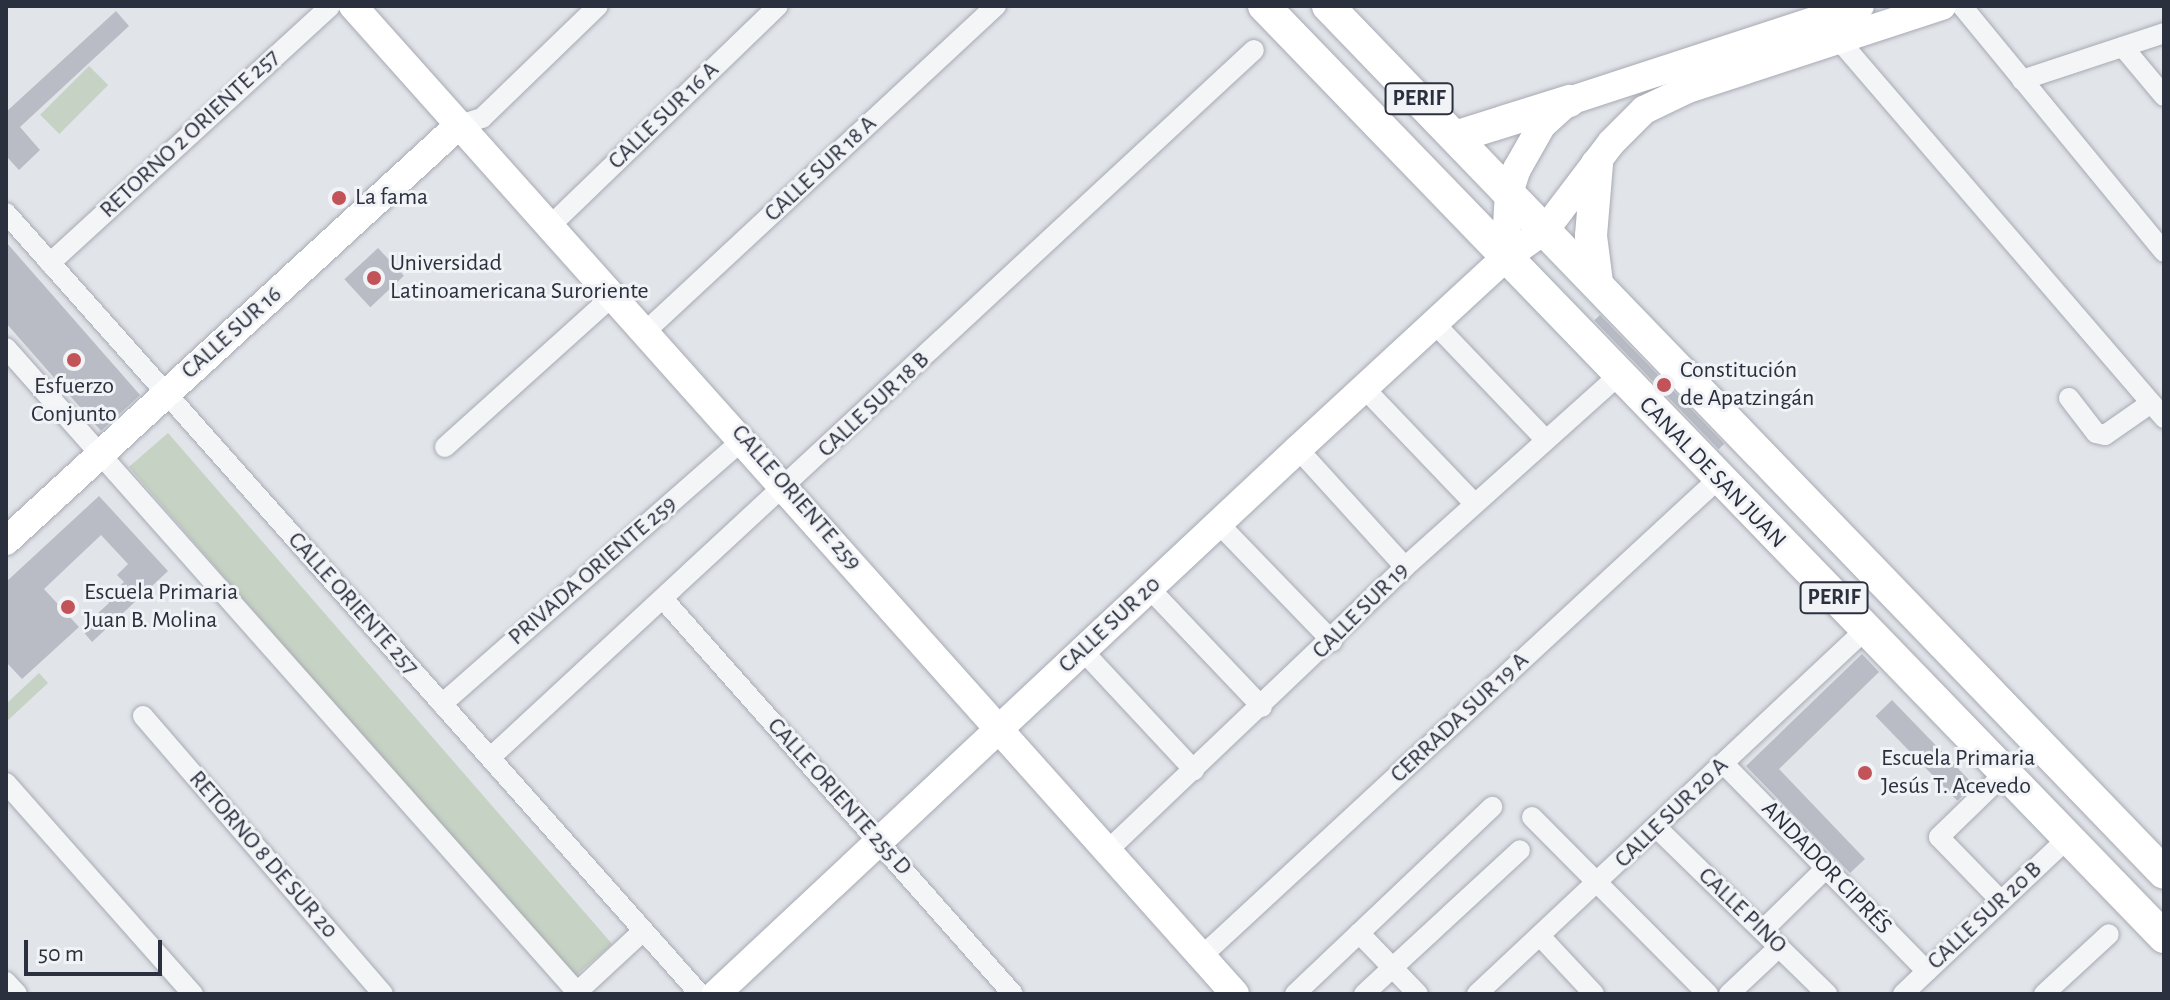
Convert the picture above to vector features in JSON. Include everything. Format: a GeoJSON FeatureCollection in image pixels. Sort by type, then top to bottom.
{"type":"FeatureCollection","features":[{"type":"Feature","properties":{"kind":"main road","name":"CANAL DE SAN JUAN"},"geometry":{"type":"LineString","coordinates":[[1264,6],[1618,376],[2164,937]]}},
{"type":"Feature","properties":{"kind":"main road","name":"CANAL DE SAN JUAN"},"geometry":{"type":"LineString","coordinates":[[1328,6],[2164,873]]}},
{"type":"Feature","properties":{"kind":"main road"},"geometry":{"type":"LineString","coordinates":[[1455,137],[1569,101]]}},
{"type":"Feature","properties":{"kind":"main road"},"geometry":{"type":"LineString","coordinates":[[1597,283],[1591,236],[1604,154]]}},
{"type":"Feature","properties":{"kind":"street","name":"RETORNO 2 ORIENTE 257"},"geometry":{"type":"LineString","coordinates":[[50,263],[330,6]]}},
{"type":"Feature","properties":{"kind":"street","name":"CALLE ORIENTE 259"},"geometry":{"type":"LineString","coordinates":[[353,6],[549,227],[787,487],[999,731],[1235,994]]}},
{"type":"Feature","properties":{"kind":"street"},"geometry":{"type":"LineString","coordinates":[[459,125],[482,118],[598,6]]}},
{"type":"Feature","properties":{"kind":"street","name":"CALLE SUR 16 A"},"geometry":{"type":"LineString","coordinates":[[549,227],[778,6]]}},
{"type":"Feature","properties":{"kind":"street","name":"CALLE SUR 18 A"},"geometry":{"type":"LineString","coordinates":[[646,331],[996,6]]}},
{"type":"Feature","properties":{"kind":"street"},"geometry":{"type":"LineString","coordinates":[[1505,258],[1509,193],[1528,144],[1569,101],[1860,6]]}},
{"type":"Feature","properties":{"kind":"street","name":"CALLE SUR 20"},"geometry":{"type":"LineString","coordinates":[[716,994],[1505,258],[1545,230],[1604,154],[1662,99],[1942,6]]}},
{"type":"Feature","properties":{"kind":"street"},"geometry":{"type":"LineString","coordinates":[[1962,6],[2164,252]]}},
{"type":"Feature","properties":{"kind":"street"},"geometry":{"type":"LineString","coordinates":[[2022,80],[2164,33]]}},
{"type":"Feature","properties":{"kind":"street"},"geometry":{"type":"LineString","coordinates":[[1839,40],[2158,410],[2105,435],[2096,433],[2069,398]]}},
{"type":"Feature","properties":{"kind":"street"},"geometry":{"type":"LineString","coordinates":[[2123,47],[2164,96]]}},
{"type":"Feature","properties":{"kind":"street","name":"CALLE SUR 18 B"},"geometry":{"type":"LineString","coordinates":[[491,757],[787,487],[1254,50]]}},
{"type":"Feature","properties":{"kind":"street"},"geometry":{"type":"LineString","coordinates":[[1569,101],[1604,115],[1604,154]]}},
{"type":"Feature","properties":{"kind":"street","name":"CALLE SUR 16"},"geometry":{"type":"LineString","coordinates":[[6,541],[459,125]]}},
{"type":"Feature","properties":{"kind":"street","name":"CALLE ORIENTE 257"},"geometry":{"type":"LineString","coordinates":[[6,213],[700,994]]}},
{"type":"Feature","properties":{"kind":"street"},"geometry":{"type":"LineString","coordinates":[[445,447],[614,295]]}},
{"type":"Feature","properties":{"kind":"street"},"geometry":{"type":"LineString","coordinates":[[1436,325],[1545,439]]}},
{"type":"Feature","properties":{"kind":"street"},"geometry":{"type":"LineString","coordinates":[[6,348],[576,993],[642,932]]}},
{"type":"Feature","properties":{"kind":"street","name":"CALLE SUR 19"},"geometry":{"type":"LineString","coordinates":[[1108,850],[1332,641],[1405,567],[1618,376]]}},
{"type":"Feature","properties":{"kind":"street"},"geometry":{"type":"LineString","coordinates":[[1365,389],[1474,503]]}},
{"type":"Feature","properties":{"kind":"street","name":"PRIVADA ORIENTE 259"},"geometry":{"type":"LineString","coordinates":[[442,704],[744,439]]}},
{"type":"Feature","properties":{"kind":"street"},"geometry":{"type":"LineString","coordinates":[[1298,449],[1405,567]]}},
{"type":"Feature","properties":{"kind":"street","name":"CERRADA SUR 19 A"},"geometry":{"type":"LineString","coordinates":[[1202,956],[1718,479]]}},
{"type":"Feature","properties":{"kind":"street"},"geometry":{"type":"LineString","coordinates":[[1219,524],[1332,641]]}},
{"type":"Feature","properties":{"kind":"street"},"geometry":{"type":"LineString","coordinates":[[1149,588],[1262,707]]}},
{"type":"Feature","properties":{"kind":"street","name":"CALLE ORIENTE 255 D"},"geometry":{"type":"LineString","coordinates":[[664,600],[1013,994]]}},
{"type":"Feature","properties":{"kind":"street","name":"CALLE SUR 20 A"},"geometry":{"type":"LineString","coordinates":[[1481,993],[1865,630]]}},
{"type":"Feature","properties":{"kind":"street"},"geometry":{"type":"LineString","coordinates":[[1083,651],[1194,770]]}},
{"type":"Feature","properties":{"kind":"street","name":"RETORNO 8 DE SUR 20"},"geometry":{"type":"LineString","coordinates":[[143,716],[383,994]]}},
{"type":"Feature","properties":{"kind":"street","name":"ANDADOR CIPRÉS"},"geometry":{"type":"LineString","coordinates":[[1724,764],[1927,971]]}},
{"type":"Feature","properties":{"kind":"street"},"geometry":{"type":"LineString","coordinates":[[2001,901],[1939,837],[2004,774]]}},
{"type":"Feature","properties":{"kind":"street"},"geometry":{"type":"LineString","coordinates":[[6,783],[193,994]]}},
{"type":"Feature","properties":{"kind":"street"},"geometry":{"type":"LineString","coordinates":[[1295,994],[1492,807]]}},
{"type":"Feature","properties":{"kind":"street"},"geometry":{"type":"LineString","coordinates":[[1532,817],[1708,994]]}},
{"type":"Feature","properties":{"kind":"street","name":"CALLE PINO"},"geometry":{"type":"LineString","coordinates":[[1657,828],[1827,994]]}},
{"type":"Feature","properties":{"kind":"street","name":"CALLE SUR 20 B"},"geometry":{"type":"LineString","coordinates":[[1903,994],[2068,838]]}},
{"type":"Feature","properties":{"kind":"street"},"geometry":{"type":"LineString","coordinates":[[1364,994],[1520,850]]}},
{"type":"Feature","properties":{"kind":"street"},"geometry":{"type":"LineString","coordinates":[[1763,930],[1826,868]]}},
{"type":"Feature","properties":{"kind":"street"},"geometry":{"type":"LineString","coordinates":[[1359,933],[1418,994]]}},
{"type":"Feature","properties":{"kind":"street"},"geometry":{"type":"LineString","coordinates":[[2044,994],[2109,934]]}},
{"type":"Feature","properties":{"kind":"street"},"geometry":{"type":"LineString","coordinates":[[1540,936],[1594,994]]}},
{"type":"Feature","properties":{"kind":"street"},"geometry":{"type":"LineString","coordinates":[[1729,994],[1779,947]]}},
{"type":"Feature","properties":{"kind":"street"},"geometry":{"type":"LineString","coordinates":[[6,982],[17,994]]}},
{"type":"Feature","properties":{"kind":"green space"},"geometry":{"type":"Polygon","coordinates":[[[89,66],[108,85],[59,134],[40,115],[89,66]]]}},
{"type":"Feature","properties":{"kind":"green space"},"geometry":{"type":"Polygon","coordinates":[[[168,433],[612,944],[573,978],[129,467],[168,433]]]}},
{"type":"Feature","properties":{"kind":"green space"},"geometry":{"type":"Polygon","coordinates":[[[39,673],[48,683],[6,722],[6,704],[39,673]]]}},
{"type":"Feature","properties":{"kind":"building"},"geometry":{"type":"Polygon","coordinates":[[[116,11],[129,26],[20,127],[40,150],[19,170],[6,156],[6,112],[116,11]]]}},
{"type":"Feature","properties":{"kind":"building","name":"Esfuerzo Conjunto"},"geometry":{"type":"Polygon","coordinates":[[[6,242],[140,395],[101,431],[6,323],[6,242]]]}},
{"type":"Feature","properties":{"kind":"building","name":"Universidad Latinoamericana Suroriente"},"geometry":{"type":"Polygon","coordinates":[[[378,248],[404,276],[370,307],[344,279],[378,248]]]}},
{"type":"Feature","properties":{"kind":"building"},"geometry":{"type":"Polygon","coordinates":[[[1600,315],[1724,444],[1719,449],[1594,321],[1600,315]]]}},
{"type":"Feature","properties":{"kind":"building","name":"Escuela Primaria Juan B. Molina"},"geometry":{"type":"Polygon","coordinates":[[[99,496],[168,571],[92,642],[81,629],[109,603],[106,599],[124,582],[117,575],[128,564],[101,535],[44,589],[79,627],[22,679],[6,662],[6,582],[99,496]]]}},
{"type":"Feature","properties":{"kind":"building"},"geometry":{"type":"Polygon","coordinates":[[[1862,654],[1879,672],[1779,769],[1865,859],[1850,873],[1746,766],[1862,654]]]}},
{"type":"Feature","properties":{"kind":"building"},"geometry":{"type":"Polygon","coordinates":[[[1892,700],[1974,785],[1957,801],[1875,716],[1892,700]]]}},
{"type":"Feature","properties":{"kind":"place","name":"La fama"},"geometry":{"type":"Point","coordinates":[339,198]}},
{"type":"Feature","properties":{"kind":"place","name":"Universidad Latinoamericana Suroriente"},"geometry":{"type":"Point","coordinates":[374,278]}},
{"type":"Feature","properties":{"kind":"place","name":"Esfuerzo Conjunto"},"geometry":{"type":"Point","coordinates":[74,360]}},
{"type":"Feature","properties":{"kind":"place","name":"Constitución de Apatzingán"},"geometry":{"type":"Point","coordinates":[1664,385]}},
{"type":"Feature","properties":{"kind":"place","name":"Escuela Primaria Juan B. Molina"},"geometry":{"type":"Point","coordinates":[68,607]}},
{"type":"Feature","properties":{"kind":"place","name":"Escuela Primaria Jesús T. Acevedo"},"geometry":{"type":"Point","coordinates":[1865,773]}}]}
